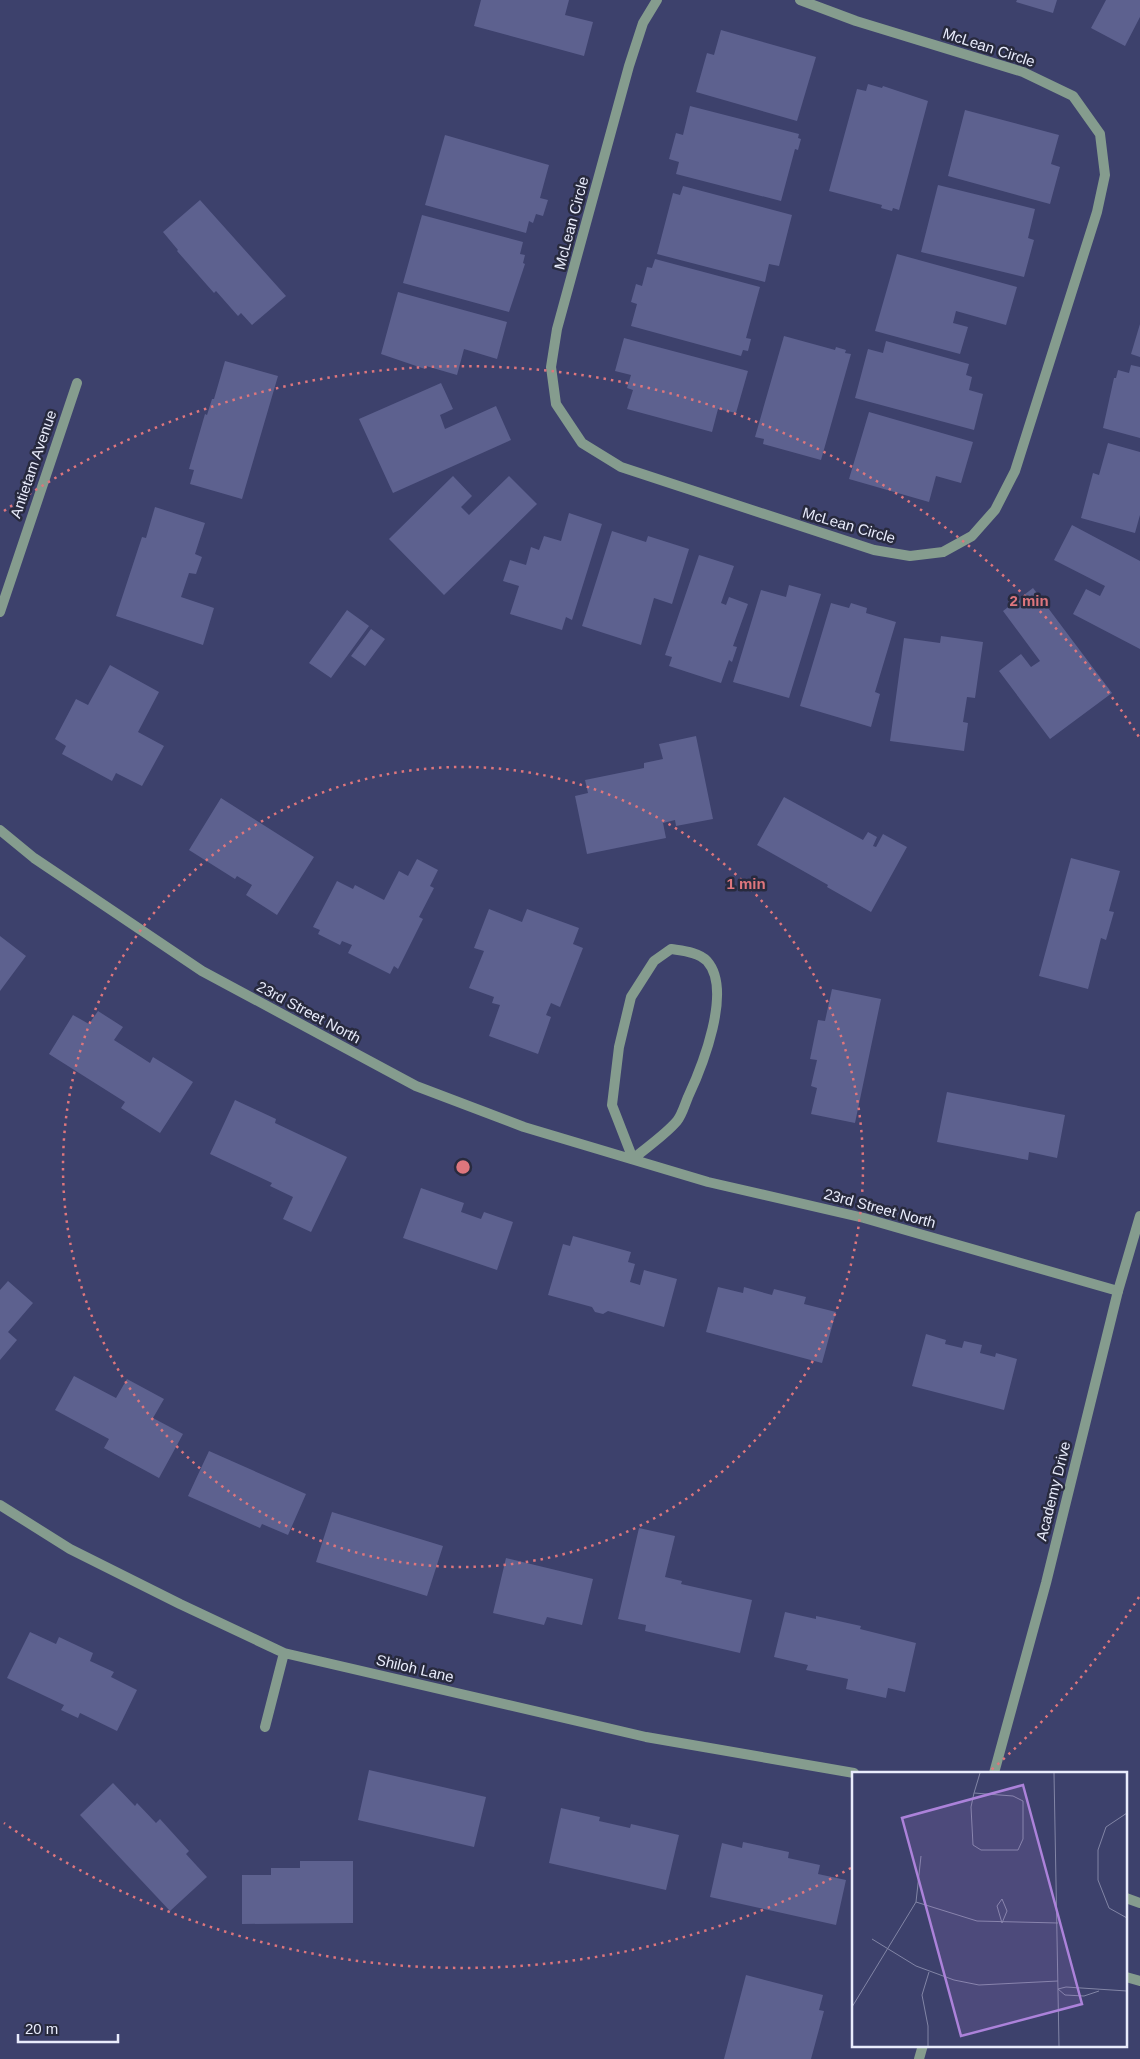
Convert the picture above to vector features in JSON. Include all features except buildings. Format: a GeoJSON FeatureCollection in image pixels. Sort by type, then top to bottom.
{"type":"FeatureCollection","features":[{"type":"Feature","properties":{"kind":"street","name":"McLean Circle"},"geometry":{"type":"LineString","coordinates":[[657,0],[643,23],[629,66],[558,329],[551,367],[556,404],[582,443],[622,467],[874,550],[910,556],[943,552],[972,536],[995,510],[1015,471],[1098,212],[1105,175],[1100,134],[1073,96],[1023,72],[856,21],[800,0]]}},
{"type":"Feature","properties":{"kind":"street","name":"Antietam Avenue"},"geometry":{"type":"LineString","coordinates":[[0,612],[77,383]]}},
{"type":"Feature","properties":{"kind":"street","name":"23rd Street North"},"geometry":{"type":"LineString","coordinates":[[0,830],[34,858],[202,971],[416,1086],[524,1127],[708,1182],[864,1218],[1118,1291]]}},
{"type":"Feature","properties":{"kind":"street"},"geometry":{"type":"LineString","coordinates":[[671,949],[690,952],[706,960],[713,971],[716,992],[715,1016],[703,1065],[677,1121],[634,1159],[612,1105],[619,1047],[631,997],[654,961],[671,949]]}},
{"type":"Feature","properties":{"kind":"street","name":"Academy Drive"},"geometry":{"type":"LineString","coordinates":[[994,1772],[1046,1583],[1118,1291],[1140,1216]]}},
{"type":"Feature","properties":{"kind":"street","name":"Shiloh Lane"},"geometry":{"type":"LineString","coordinates":[[0,1505],[70,1549],[180,1604],[284,1652],[646,1737],[852,1773]]}},
{"type":"Feature","properties":{"kind":"street"},"geometry":{"type":"LineString","coordinates":[[265,1727],[284,1652]]}},
{"type":"Feature","properties":{"kind":"street"},"geometry":{"type":"LineString","coordinates":[[1128,1899],[1140,1903]]}},
{"type":"Feature","properties":{"kind":"street"},"geometry":{"type":"LineString","coordinates":[[919,2059],[923,2046]]}}]}
